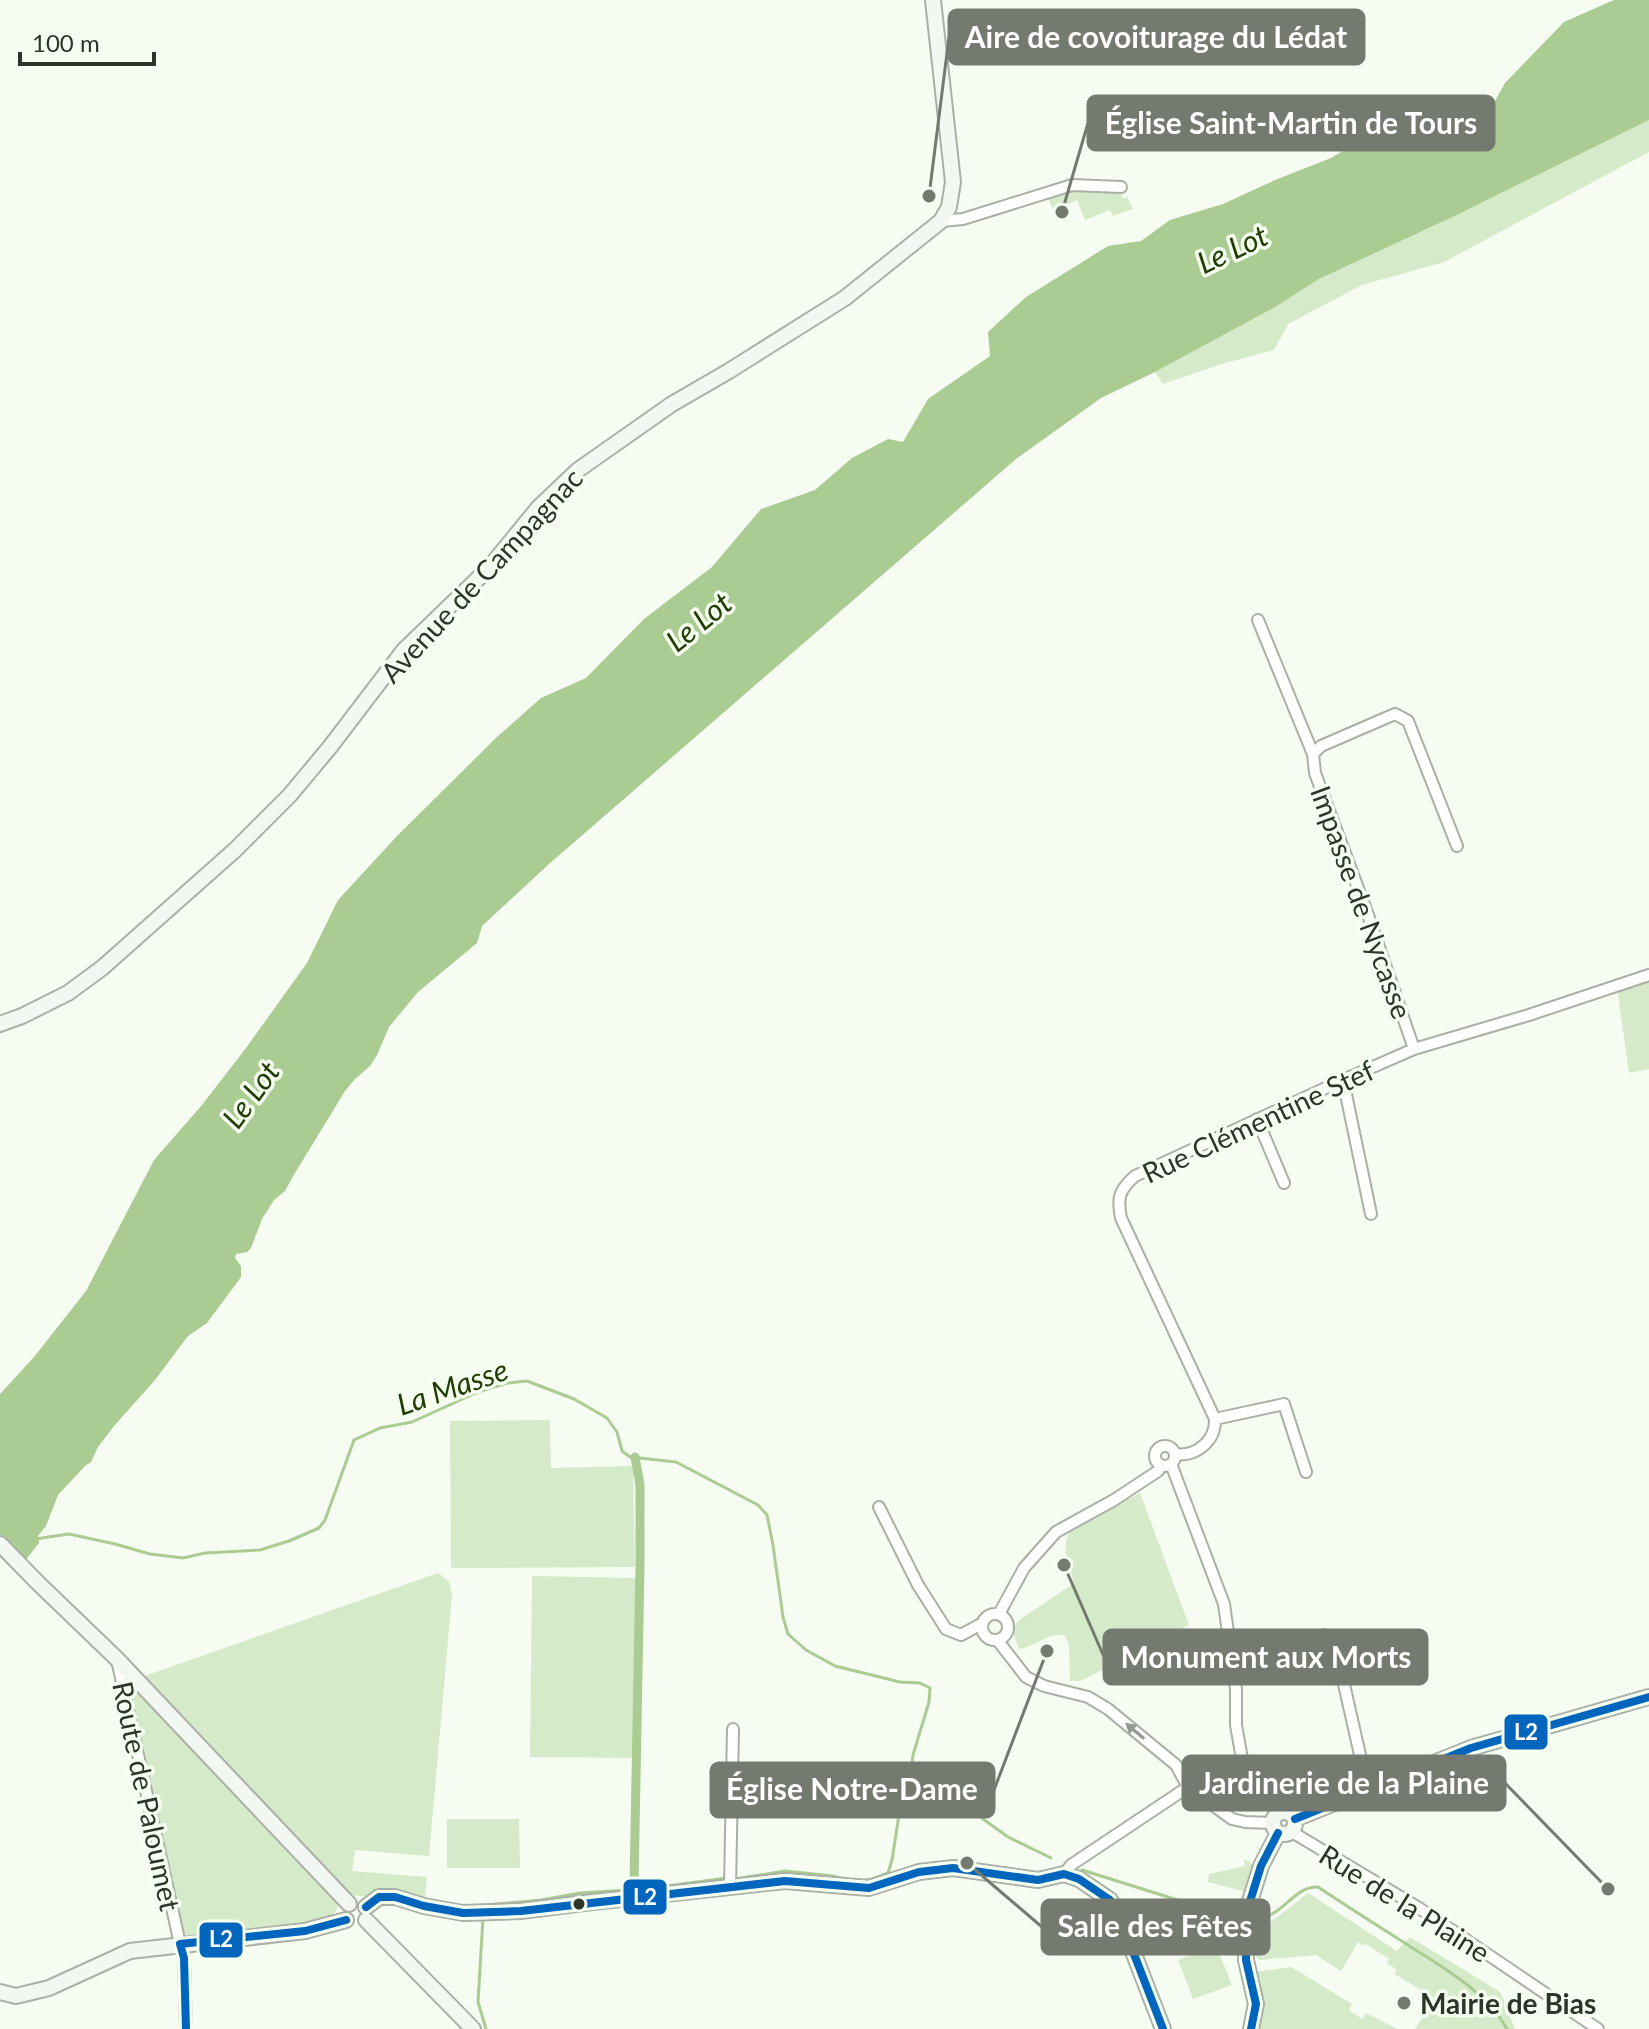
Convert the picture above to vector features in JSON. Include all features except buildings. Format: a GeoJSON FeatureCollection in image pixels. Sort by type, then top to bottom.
{"type":"FeatureCollection","features":[{"type":"Feature","properties":{"kind":"street"},"geometry":{"type":"LineString","coordinates":[[933,0],[953,182],[949,207],[941,221]]}},
{"type":"Feature","properties":{"kind":"street"},"geometry":{"type":"LineString","coordinates":[[941,221],[963,219],[1072,185],[1121,187]]}},
{"type":"Feature","properties":{"kind":"street","name":"Avenue de Campagnac"},"geometry":{"type":"LineString","coordinates":[[0,1024],[68,993],[102,968],[290,795],[404,650],[489,568],[539,507],[578,470],[672,404],[845,298],[941,221]]}},
{"type":"Feature","properties":{"kind":"street"},"geometry":{"type":"LineString","coordinates":[[1258,620],[1313,754]]}},
{"type":"Feature","properties":{"kind":"street","name":"Impasse de Nycasse"},"geometry":{"type":"LineString","coordinates":[[1414,1049],[1315,773],[1313,754],[1321,746],[1395,714],[1408,721],[1457,846]]}},
{"type":"Feature","properties":{"kind":"street","name":"Rue Clémentine Stef"},"geometry":{"type":"LineString","coordinates":[[1215,1419],[1121,1218],[1119,1205],[1125,1185],[1135,1176],[1414,1049],[1649,975]]}},
{"type":"Feature","properties":{"kind":"street"},"geometry":{"type":"LineString","coordinates":[[1343,1080],[1371,1214]]}},
{"type":"Feature","properties":{"kind":"street"},"geometry":{"type":"LineString","coordinates":[[1257,1119],[1284,1183]]}},
{"type":"Feature","properties":{"kind":"street"},"geometry":{"type":"LineString","coordinates":[[999,1614],[1024,1568],[1056,1532],[1114,1500],[1169,1461],[1204,1446],[1214,1431],[1215,1419],[1284,1404],[1306,1472]]}},
{"type":"Feature","properties":{"kind":"street"},"geometry":{"type":"LineString","coordinates":[[1169,1461],[1224,1604],[1242,1759],[1284,1824]]}},
{"type":"Feature","properties":{"kind":"street"},"geometry":{"type":"LineString","coordinates":[[879,1507],[918,1585],[946,1629],[961,1635],[993,1614],[999,1614],[1009,1626],[1006,1636],[998,1641]]}},
{"type":"Feature","properties":{"kind":"street"},"geometry":{"type":"LineString","coordinates":[[0,1544],[116,1658],[349,1904]]}},
{"type":"Feature","properties":{"kind":"street"},"geometry":{"type":"LineString","coordinates":[[981,1624],[986,1638],[998,1641],[1026,1677],[1044,1686],[1088,1697],[1108,1709],[1176,1765],[1188,1787],[1232,1819],[1245,1822],[1284,1824],[1471,1748],[1649,1697]]}},
{"type":"Feature","properties":{"kind":"street"},"geometry":{"type":"LineString","coordinates":[[1324,1635],[1336,1649],[1368,1790]]}},
{"type":"Feature","properties":{"kind":"street","name":"Route de Paloumet"},"geometry":{"type":"LineString","coordinates":[[116,1658],[184,1958],[186,2029]]}},
{"type":"Feature","properties":{"kind":"street"},"geometry":{"type":"LineString","coordinates":[[730,1880],[733,1729]]}},
{"type":"Feature","properties":{"kind":"street"},"geometry":{"type":"LineString","coordinates":[[1064,1874],[1071,1865],[1188,1787]]}},
{"type":"Feature","properties":{"kind":"street"},"geometry":{"type":"LineString","coordinates":[[1251,2029],[1256,2004],[1246,1960],[1247,1911],[1261,1866],[1284,1824]]}},
{"type":"Feature","properties":{"kind":"street","name":"Rue de la Plaine"},"geometry":{"type":"LineString","coordinates":[[1284,1824],[1419,1908],[1598,2029]]}},
{"type":"Feature","properties":{"kind":"street"},"geometry":{"type":"LineString","coordinates":[[0,1992],[16,1996],[49,1988],[130,1951],[305,1931],[346,1920],[356,1925],[379,1897],[395,1897],[463,1913],[521,1911],[730,1880],[869,1888],[919,1872],[953,1868],[1038,1880],[1064,1874],[1079,1879],[1110,1900],[1120,1918],[1163,2029]]}},
{"type":"Feature","properties":{"kind":"street"},"geometry":{"type":"LineString","coordinates":[[349,1904],[360,1903],[366,1914],[473,2029]]}},
{"type":"Feature","properties":{"kind":"street"},"geometry":{"type":"LineString","coordinates":[[346,1920],[345,1910],[349,1904]]}},
{"type":"Feature","properties":{"kind":"shaded area"},"geometry":{"type":"Polygon","coordinates":[[[1649,120],[1649,152],[1444,262],[1362,285],[1288,324],[1274,350],[1163,384],[1155,372],[1277,306],[1319,279],[1649,120]]]}},
{"type":"Feature","properties":{"kind":"shaded area"},"geometry":{"type":"Polygon","coordinates":[[[1073,187],[1121,194],[1123,199],[1127,197],[1133,209],[1113,216],[1110,210],[1085,220],[1077,200],[1053,210],[1047,196],[1073,187]]]}},
{"type":"Feature","properties":{"kind":"shaded area"},"geometry":{"type":"Polygon","coordinates":[[[1649,971],[1649,1069],[1629,1073],[1616,981],[1649,971]]]}},
{"type":"Feature","properties":{"kind":"shaded area"},"geometry":{"type":"Polygon","coordinates":[[[550,1420],[551,1468],[633,1466],[635,1567],[451,1568],[450,1421],[550,1420]]]}},
{"type":"Feature","properties":{"kind":"shaded area"},"geometry":{"type":"Polygon","coordinates":[[[1140,1493],[1189,1625],[1081,1681],[1070,1681],[1069,1644],[1064,1635],[1052,1636],[1019,1649],[1012,1631],[1018,1621],[1074,1583],[1066,1549],[1072,1529],[1140,1493]]]}},
{"type":"Feature","properties":{"kind":"shaded area"},"geometry":{"type":"Polygon","coordinates":[[[438,1573],[449,1581],[452,1595],[429,1856],[355,1850],[352,1871],[427,1877],[424,1906],[379,1897],[342,1895],[136,1679],[438,1573]]]}},
{"type":"Feature","properties":{"kind":"shaded area"},"geometry":{"type":"Polygon","coordinates":[[[532,1576],[638,1578],[636,1758],[530,1757],[532,1576]]]}},
{"type":"Feature","properties":{"kind":"shaded area"},"geometry":{"type":"Polygon","coordinates":[[[127,1682],[183,1735],[337,1897],[339,1905],[332,1916],[301,1927],[183,1938],[127,1682]]]}},
{"type":"Feature","properties":{"kind":"shaded area"},"geometry":{"type":"Polygon","coordinates":[[[447,1819],[519,1819],[520,1868],[447,1868],[447,1819]]]}},
{"type":"Feature","properties":{"kind":"shaded area"},"geometry":{"type":"Polygon","coordinates":[[[1244,1859],[1255,1868],[1245,1899],[1241,1898],[1243,1891],[1208,1882],[1209,1874],[1245,1866],[1244,1859]]]}},
{"type":"Feature","properties":{"kind":"shaded area"},"geometry":{"type":"Polygon","coordinates":[[[1308,1893],[1397,1951],[1410,1937],[1500,1992],[1515,2029],[1415,2029],[1434,1998],[1395,1974],[1396,1969],[1387,1963],[1389,1959],[1358,1942],[1341,1971],[1316,1955],[1260,1960],[1256,1957],[1254,1925],[1272,1921],[1308,1893]]]}},
{"type":"Feature","properties":{"kind":"shaded area"},"geometry":{"type":"Polygon","coordinates":[[[1216,1946],[1232,1985],[1193,1999],[1178,1960],[1216,1946]]]}},
{"type":"Feature","properties":{"kind":"shaded area"},"geometry":{"type":"Polygon","coordinates":[[[1291,1967],[1352,2004],[1349,2010],[1362,2019],[1366,2013],[1397,2029],[1258,2029],[1261,2005],[1256,1972],[1291,1967]]]}},
{"type":"Feature","properties":{"kind":"water","name":"Le Lot"},"geometry":{"type":"Polygon","coordinates":[[[1614,0],[1649,0],[1649,120],[1319,279],[1277,306],[1101,398],[1016,459],[549,864],[482,926],[477,943],[418,992],[389,1027],[370,1066],[345,1091],[285,1191],[274,1200],[262,1219],[251,1248],[236,1254],[241,1277],[207,1323],[188,1336],[155,1380],[114,1426],[91,1462],[58,1495],[46,1526],[38,1536],[39,1543],[24,1562],[0,1536],[0,1394],[86,1291],[154,1160],[202,1105],[307,963],[338,900],[397,836],[498,736],[541,698],[586,678],[644,619],[712,567],[761,509],[815,490],[852,458],[888,439],[903,442],[928,399],[990,356],[988,332],[1026,297],[1108,246],[1141,241],[1170,220],[1223,204],[1352,146],[1377,141],[1421,125],[1441,135],[1452,123],[1491,108],[1505,83],[1564,22],[1614,0]]]}},
{"type":"Feature","properties":{"kind":"waterway","name":"La Masse"},"geometry":{"type":"LineString","coordinates":[[35,1539],[69,1534],[150,1554],[183,1558],[205,1553],[260,1550],[319,1528],[325,1520],[354,1440],[380,1428],[412,1422],[478,1392],[507,1383],[527,1381],[574,1399],[607,1418],[617,1432],[622,1451],[630,1457],[676,1462],[758,1505],[767,1515],[788,1634],[806,1650],[835,1666],[900,1682],[920,1683],[930,1688],[888,1873],[861,1881]]}},
{"type":"Feature","properties":{"kind":"waterway"},"geometry":{"type":"LineString","coordinates":[[629,1890],[634,1884],[640,1565],[640,1485],[635,1457]]}},
{"type":"Feature","properties":{"kind":"waterway"},"geometry":{"type":"LineString","coordinates":[[913,1771],[1008,1837],[1051,1858]]}},
{"type":"Feature","properties":{"kind":"waterway"},"geometry":{"type":"LineString","coordinates":[[1082,1870],[1238,1919]]}},
{"type":"Feature","properties":{"kind":"waterway","name":"La Masse"},"geometry":{"type":"LineString","coordinates":[[735,1879],[785,1871],[846,1880]]}},
{"type":"Feature","properties":{"kind":"waterway","name":"La Masse"},"geometry":{"type":"LineString","coordinates":[[486,1907],[580,1893],[644,1889],[727,1878]]}},
{"type":"Feature","properties":{"kind":"waterway"},"geometry":{"type":"LineString","coordinates":[[1253,1921],[1272,1914],[1305,1890],[1318,1887],[1463,1981],[1488,2003],[1507,2029]]}},
{"type":"Feature","properties":{"kind":"waterway","name":"La Masse"},"geometry":{"type":"LineString","coordinates":[[483,1918],[478,2002],[486,2029]]}},
{"type":"Feature","properties":{"kind":"transit line","name":"L2"},"geometry":{"type":"LineString","coordinates":[[1295,1819],[1471,1748],[1649,1697]]}},
{"type":"Feature","properties":{"kind":"transit line","name":"L2"},"geometry":{"type":"LineString","coordinates":[[1251,2029],[1256,2004],[1246,1960],[1247,1911],[1261,1866],[1278,1833]]}},
{"type":"Feature","properties":{"kind":"transit line","name":"L2"},"geometry":{"type":"LineString","coordinates":[[366,1907],[379,1897],[395,1897],[463,1913],[521,1911],[785,1881],[869,1888],[919,1872],[953,1868],[1038,1880],[1064,1874],[1079,1879],[1110,1900],[1120,1918],[1163,2029]]}},
{"type":"Feature","properties":{"kind":"transit line","name":"L2"},"geometry":{"type":"LineString","coordinates":[[186,2029],[184,1958],[180,1944],[305,1931],[346,1920]]}},
{"type":"Feature","properties":{"kind":"place","name":"Aire de covoiturage du Lédat"},"geometry":{"type":"Point","coordinates":[929,196]}},
{"type":"Feature","properties":{"kind":"place","name":"Église Saint-Martin de Tours"},"geometry":{"type":"Point","coordinates":[1062,212]}},
{"type":"Feature","properties":{"kind":"place","name":"Monument aux Morts"},"geometry":{"type":"Point","coordinates":[1064,1565]}},
{"type":"Feature","properties":{"kind":"place","name":"Église Notre-Dame"},"geometry":{"type":"Point","coordinates":[1047,1651]}},
{"type":"Feature","properties":{"kind":"place","name":"Salle des Fêtes"},"geometry":{"type":"Point","coordinates":[967,1863]}},
{"type":"Feature","properties":{"kind":"place","name":"Jardinerie de la Plaine"},"geometry":{"type":"Point","coordinates":[1608,1889]}},
{"type":"Feature","properties":{"kind":"place","name":"Mairie de Bias"},"geometry":{"type":"Point","coordinates":[1404,2003]}}]}
